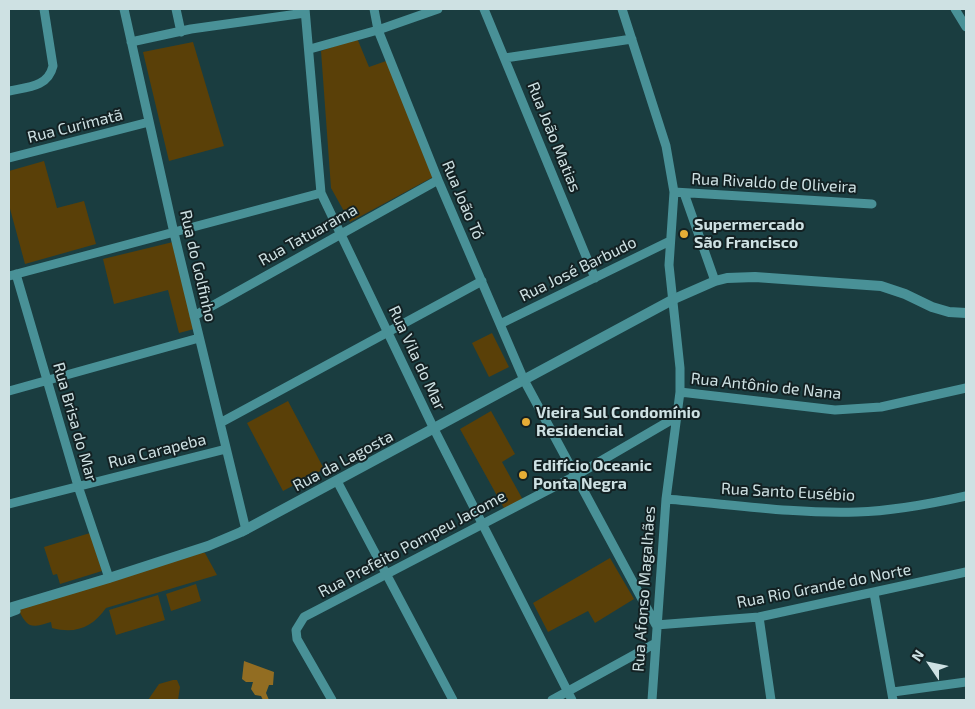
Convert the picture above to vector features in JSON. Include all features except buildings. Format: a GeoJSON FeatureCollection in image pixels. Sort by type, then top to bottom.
{"type":"FeatureCollection","features":[{"type":"Feature","properties":{"kind":"street"},"geometry":{"type":"LineString","coordinates":[[9,91],[42,83],[51,74],[53,66],[44,9]]}},
{"type":"Feature","properties":{"kind":"street","name":"Rua do Golfinho"},"geometry":{"type":"LineString","coordinates":[[124,9],[174,233],[246,530]]}},
{"type":"Feature","properties":{"kind":"street"},"geometry":{"type":"LineString","coordinates":[[176,9],[181,32]]}},
{"type":"Feature","properties":{"kind":"street","name":"Rua João Tó"},"geometry":{"type":"LineString","coordinates":[[374,9],[378,30],[438,180],[524,380],[574,476],[656,625]]}},
{"type":"Feature","properties":{"kind":"street"},"geometry":{"type":"LineString","coordinates":[[310,49],[378,30],[438,9]]}},
{"type":"Feature","properties":{"kind":"street","name":"Rua João Matias"},"geometry":{"type":"LineString","coordinates":[[484,9],[595,278]]}},
{"type":"Feature","properties":{"kind":"street","name":"Rua Afonso Magalhães"},"geometry":{"type":"LineString","coordinates":[[622,9],[666,146],[674,192],[669,265],[674,299],[680,392],[666,499],[654,644],[652,700]]}},
{"type":"Feature","properties":{"kind":"street"},"geometry":{"type":"LineString","coordinates":[[955,9],[966,27]]}},
{"type":"Feature","properties":{"kind":"street"},"geometry":{"type":"LineString","coordinates":[[131,42],[305,11]]}},
{"type":"Feature","properties":{"kind":"street","name":"Rua Vila do Mar"},"geometry":{"type":"LineString","coordinates":[[305,11],[310,49],[321,192],[434,429],[570,696]]}},
{"type":"Feature","properties":{"kind":"street"},"geometry":{"type":"LineString","coordinates":[[505,58],[632,39]]}},
{"type":"Feature","properties":{"kind":"street","name":"Rua Curimatã"},"geometry":{"type":"LineString","coordinates":[[9,158],[149,122]]}},
{"type":"Feature","properties":{"kind":"street","name":"Rua Tatuarama"},"geometry":{"type":"LineString","coordinates":[[194,316],[438,180]]}},
{"type":"Feature","properties":{"kind":"street"},"geometry":{"type":"LineString","coordinates":[[12,275],[321,192]]}},
{"type":"Feature","properties":{"kind":"street","name":"Rua Rivaldo de Oliveira"},"geometry":{"type":"LineString","coordinates":[[674,192],[872,204]]}},
{"type":"Feature","properties":{"kind":"street"},"geometry":{"type":"LineString","coordinates":[[684,193],[715,281]]}},
{"type":"Feature","properties":{"kind":"street","name":"Rua José Barbudo"},"geometry":{"type":"LineString","coordinates":[[500,324],[670,241]]}},
{"type":"Feature","properties":{"kind":"street","name":"Rua Brisa do Mar"},"geometry":{"type":"LineString","coordinates":[[12,275],[48,381],[78,486],[109,578]]}},
{"type":"Feature","properties":{"kind":"street","name":"Rua da Lagosta"},"geometry":{"type":"LineString","coordinates":[[13,610],[208,546],[246,530],[674,299],[715,281],[727,278],[754,277],[870,285],[892,289],[949,312],[966,313]]}},
{"type":"Feature","properties":{"kind":"street"},"geometry":{"type":"LineString","coordinates":[[220,423],[482,282]]}},
{"type":"Feature","properties":{"kind":"street"},"geometry":{"type":"LineString","coordinates":[[9,391],[199,338]]}},
{"type":"Feature","properties":{"kind":"street","name":"Rua Antônio de Nana"},"geometry":{"type":"LineString","coordinates":[[680,392],[835,410],[881,407],[966,388]]}},
{"type":"Feature","properties":{"kind":"street","name":"Rua Prefeito Pompeu Jacome"},"geometry":{"type":"LineString","coordinates":[[332,700],[298,639],[296,630],[304,617],[574,476],[678,416]]}},
{"type":"Feature","properties":{"kind":"street","name":"Rua Carapeba"},"geometry":{"type":"LineString","coordinates":[[9,504],[226,449]]}},
{"type":"Feature","properties":{"kind":"street"},"geometry":{"type":"LineString","coordinates":[[337,481],[453,700]]}},
{"type":"Feature","properties":{"kind":"street","name":"Rua Santo Eusébio"},"geometry":{"type":"LineString","coordinates":[[666,499],[816,512],[850,512],[904,508],[966,496]]}},
{"type":"Feature","properties":{"kind":"street","name":"Rua Rio Grande do Norte"},"geometry":{"type":"LineString","coordinates":[[656,625],[759,617],[966,572]]}},
{"type":"Feature","properties":{"kind":"street"},"geometry":{"type":"LineString","coordinates":[[874,593],[893,696],[966,682]]}},
{"type":"Feature","properties":{"kind":"street"},"geometry":{"type":"LineString","coordinates":[[9,614],[13,610]]}},
{"type":"Feature","properties":{"kind":"street"},"geometry":{"type":"LineString","coordinates":[[759,617],[771,700]]}},
{"type":"Feature","properties":{"kind":"street"},"geometry":{"type":"LineString","coordinates":[[552,700],[570,696],[654,644]]}},
{"type":"Feature","properties":{"kind":"shaded area"},"geometry":{"type":"Polygon","coordinates":[[[357,38],[369,67],[389,60],[433,177],[350,222],[331,188],[321,51],[357,38]]]}},
{"type":"Feature","properties":{"kind":"shaded area"},"geometry":{"type":"Polygon","coordinates":[[[193,42],[224,146],[169,161],[143,52],[193,42]]]}},
{"type":"Feature","properties":{"kind":"shaded area"},"geometry":{"type":"Polygon","coordinates":[[[44,161],[57,208],[84,201],[96,244],[25,264],[9,205],[9,171],[44,161]]]}},
{"type":"Feature","properties":{"kind":"shaded area"},"geometry":{"type":"Polygon","coordinates":[[[173,242],[194,329],[179,333],[168,290],[114,304],[103,259],[173,242]]]}},
{"type":"Feature","properties":{"kind":"shaded area"},"geometry":{"type":"Polygon","coordinates":[[[492,333],[509,367],[489,377],[472,343],[492,333]]]}},
{"type":"Feature","properties":{"kind":"shaded area"},"geometry":{"type":"Polygon","coordinates":[[[288,401],[324,469],[283,491],[247,423],[288,401]]]}},
{"type":"Feature","properties":{"kind":"shaded area"},"geometry":{"type":"Polygon","coordinates":[[[491,411],[515,454],[502,462],[523,500],[505,510],[460,429],[491,411]]]}},
{"type":"Feature","properties":{"kind":"shaded area"},"geometry":{"type":"Polygon","coordinates":[[[90,533],[102,571],[60,584],[57,574],[53,575],[44,547],[90,533]]]}},
{"type":"Feature","properties":{"kind":"shaded area"},"geometry":{"type":"Polygon","coordinates":[[[199,553],[205,553],[217,575],[106,608],[89,625],[76,630],[52,628],[51,622],[31,625],[25,620],[18,609],[199,553]]]}},
{"type":"Feature","properties":{"kind":"shaded area"},"geometry":{"type":"Polygon","coordinates":[[[610,558],[634,599],[595,623],[588,611],[548,632],[533,603],[610,558]]]}},
{"type":"Feature","properties":{"kind":"shaded area"},"geometry":{"type":"Polygon","coordinates":[[[196,584],[201,601],[171,611],[166,594],[196,584]]]}},
{"type":"Feature","properties":{"kind":"shaded area"},"geometry":{"type":"Polygon","coordinates":[[[158,595],[165,620],[116,635],[109,610],[158,595]]]}},
{"type":"Feature","properties":{"kind":"shaded area"},"geometry":{"type":"Polygon","coordinates":[[[244,661],[274,672],[273,685],[269,685],[266,693],[269,700],[263,700],[261,696],[255,695],[251,689],[253,682],[246,682],[242,679],[244,661]]]}},
{"type":"Feature","properties":{"kind":"shaded area"},"geometry":{"type":"Polygon","coordinates":[[[177,680],[180,687],[178,700],[148,700],[159,684],[177,680]]]}},
{"type":"Feature","properties":{"kind":"place","name":"Supermercado São Francisco"},"geometry":{"type":"Point","coordinates":[684,234]}},
{"type":"Feature","properties":{"kind":"place","name":"Vieira Sul Condomínio Residencial"},"geometry":{"type":"Point","coordinates":[526,422]}},
{"type":"Feature","properties":{"kind":"place","name":"Edifício Oceanic Ponta Negra"},"geometry":{"type":"Point","coordinates":[523,475]}}]}
